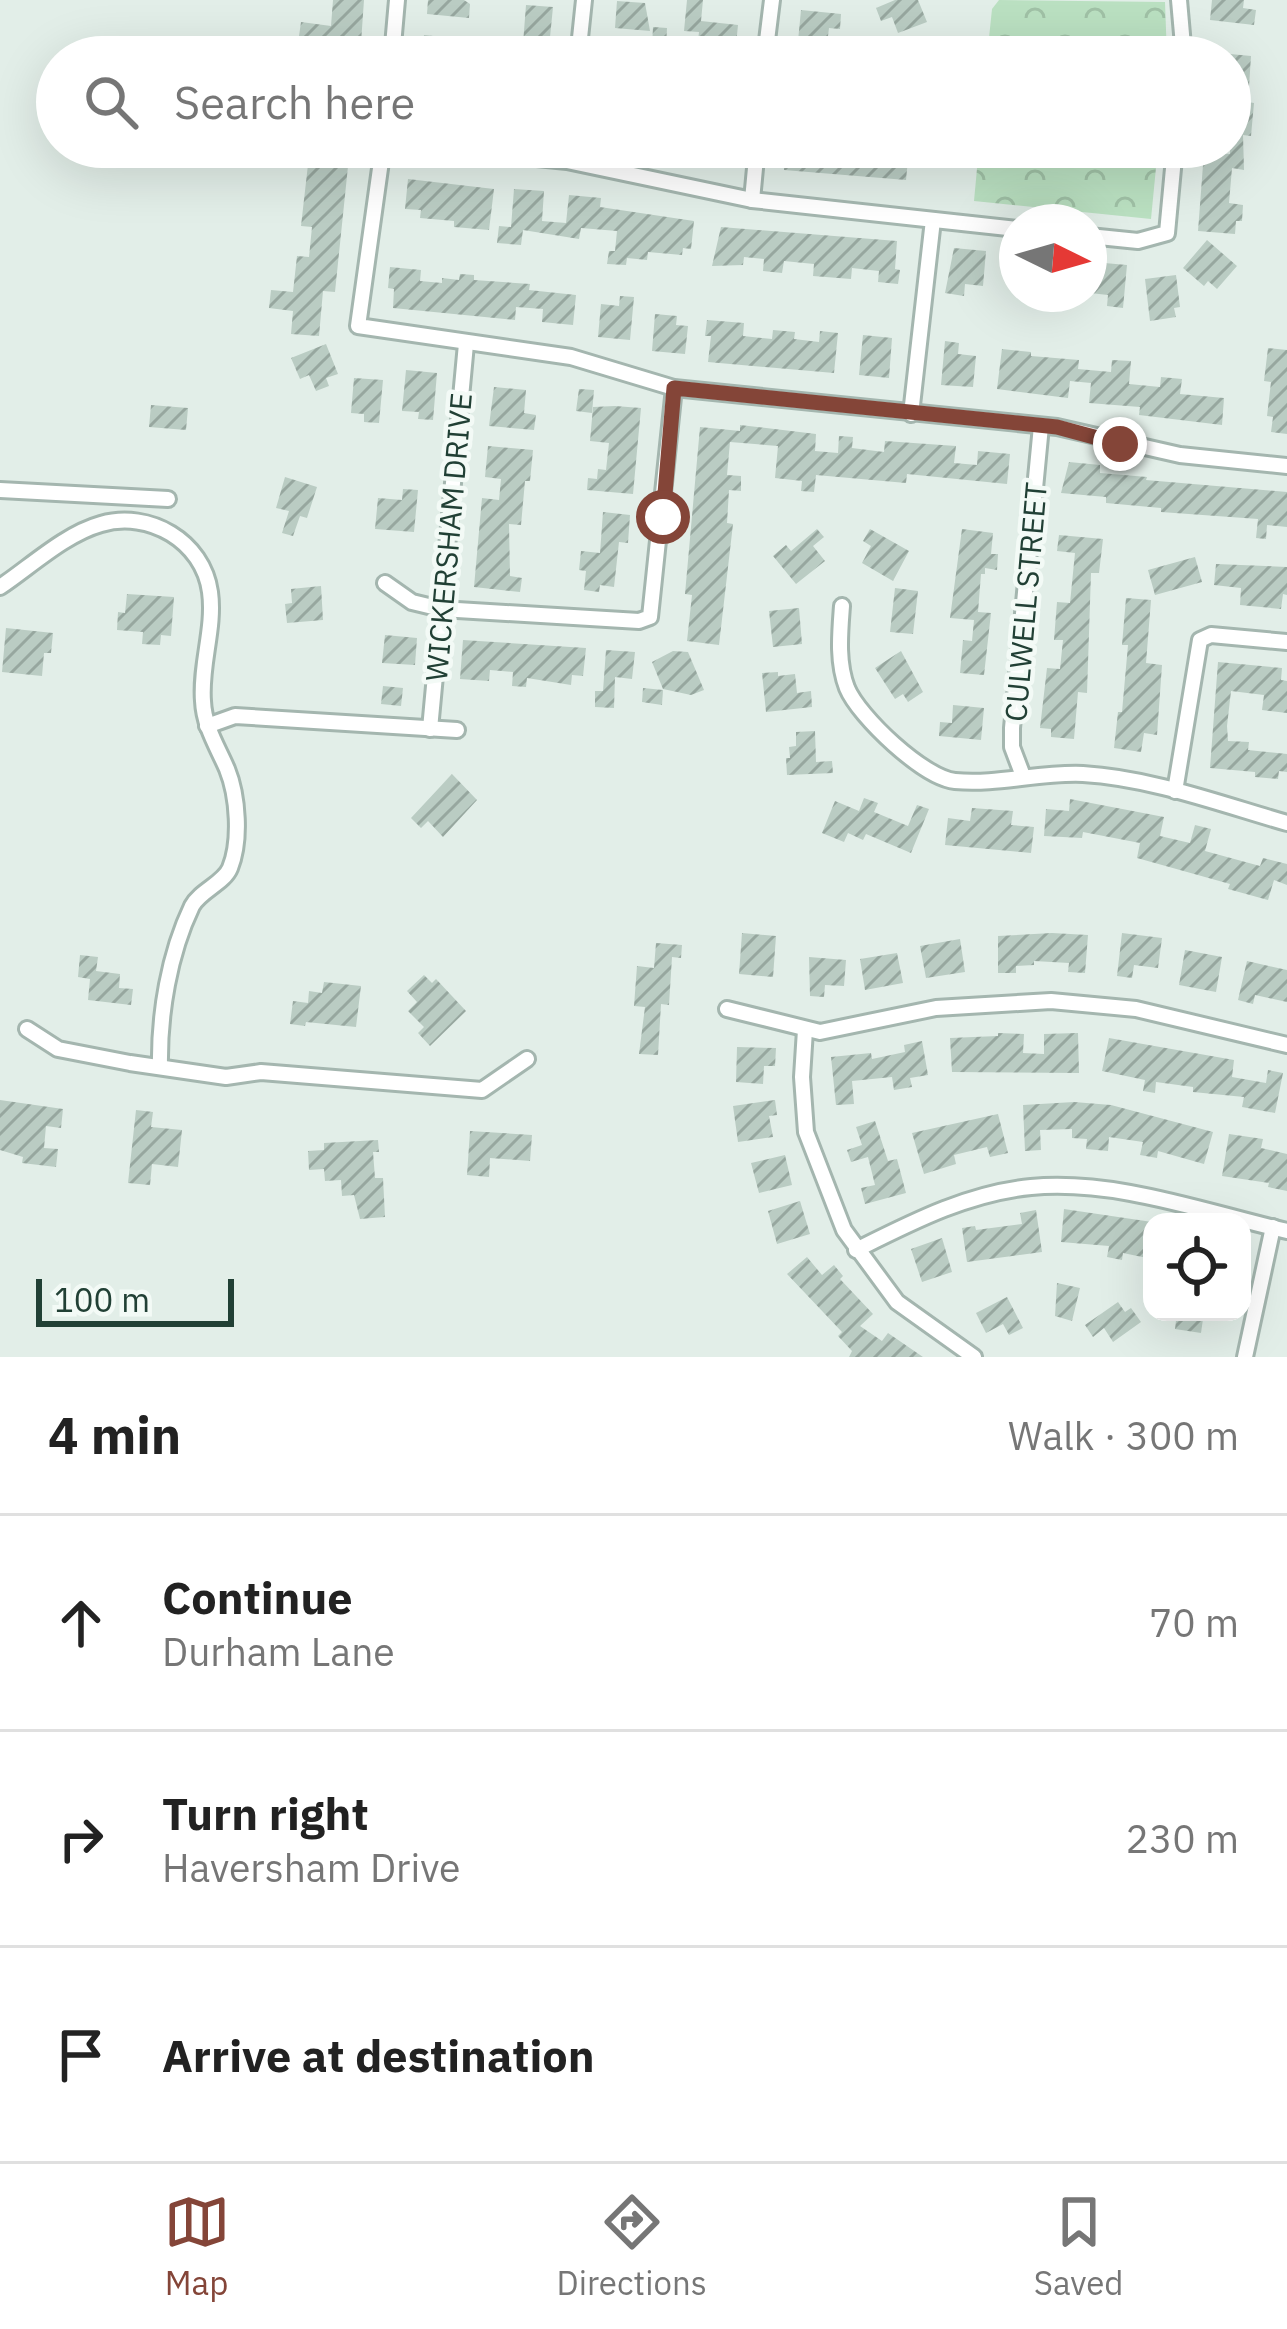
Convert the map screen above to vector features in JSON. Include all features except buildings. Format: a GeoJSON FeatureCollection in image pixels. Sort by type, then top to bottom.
{"type":"FeatureCollection","features":[{"type":"Feature","properties":{"kind":"street"},"geometry":{"type":"LineString","coordinates":[[394,36],[397,0]]}},
{"type":"Feature","properties":{"kind":"street"},"geometry":{"type":"LineString","coordinates":[[580,36],[584,0]]}},
{"type":"Feature","properties":{"kind":"street"},"geometry":{"type":"LineString","coordinates":[[768,36],[772,0]]}},
{"type":"Feature","properties":{"kind":"street"},"geometry":{"type":"LineString","coordinates":[[1179,0],[1182,36]]}},
{"type":"Feature","properties":{"kind":"street"},"geometry":{"type":"LineString","coordinates":[[380,168],[358,326],[571,357],[674,388],[1042,426],[1160,451],[1287,466]]}},
{"type":"Feature","properties":{"kind":"street"},"geometry":{"type":"LineString","coordinates":[[624,168],[752,200],[999,227]]}},
{"type":"Feature","properties":{"kind":"street"},"geometry":{"type":"LineString","coordinates":[[752,200],[755,168]]}},
{"type":"Feature","properties":{"kind":"street"},"geometry":{"type":"LineString","coordinates":[[1107,238],[1138,242],[1167,233],[1173,168]]}},
{"type":"Feature","properties":{"kind":"street"},"geometry":{"type":"LineString","coordinates":[[911,414],[933,220]]}},
{"type":"Feature","properties":{"kind":"street","name":"WICKERSHAM DRIVE"},"geometry":{"type":"LineString","coordinates":[[430,729],[466,344]]}},
{"type":"Feature","properties":{"kind":"street"},"geometry":{"type":"LineString","coordinates":[[385,583],[412,602],[441,609],[639,621],[650,617],[674,388]]}},
{"type":"Feature","properties":{"kind":"street","name":"CULWELL STREET"},"geometry":{"type":"LineString","coordinates":[[1023,776],[1012,747],[1012,728],[1042,426]]}},
{"type":"Feature","properties":{"kind":"street"},"geometry":{"type":"LineString","coordinates":[[0,490],[168,499]]}},
{"type":"Feature","properties":{"kind":"street"},"geometry":{"type":"LineString","coordinates":[[0,587],[99,524],[128,521],[156,526],[182,538],[204,567],[210,592],[202,699],[207,726],[229,773],[235,842],[229,872],[193,903],[168,979],[160,1066]]}},
{"type":"Feature","properties":{"kind":"street"},"geometry":{"type":"LineString","coordinates":[[842,606],[840,640],[849,693],[895,743],[936,777],[987,782],[1085,774],[1175,791],[1287,823]]}},
{"type":"Feature","properties":{"kind":"street"},"geometry":{"type":"LineString","coordinates":[[1175,791],[1200,640],[1211,635],[1287,642]]}},
{"type":"Feature","properties":{"kind":"street"},"geometry":{"type":"LineString","coordinates":[[207,726],[235,716],[458,730]]}},
{"type":"Feature","properties":{"kind":"street"},"geometry":{"type":"LineString","coordinates":[[727,1009],[805,1030],[863,1025],[936,1008],[1051,1001],[1136,1009],[1287,1045]]}},
{"type":"Feature","properties":{"kind":"street"},"geometry":{"type":"LineString","coordinates":[[27,1029],[58,1048],[226,1077],[261,1072],[482,1090],[527,1059]]}},
{"type":"Feature","properties":{"kind":"street"},"geometry":{"type":"LineString","coordinates":[[805,1030],[806,1132],[835,1211],[856,1250],[897,1303],[974,1357]]}},
{"type":"Feature","properties":{"kind":"street"},"geometry":{"type":"LineString","coordinates":[[856,1250],[934,1211],[1028,1187],[1095,1187],[1280,1229],[1245,1357]]}},
{"type":"Feature","properties":{"kind":"green space"},"geometry":{"type":"Polygon","coordinates":[[[999,0],[1165,2],[1166,36],[989,36],[992,9],[999,0]]]}},
{"type":"Feature","properties":{"kind":"green space"},"geometry":{"type":"Polygon","coordinates":[[[977,168],[1156,168],[1151,219],[1107,215],[1107,204],[974,201],[977,168]]]}},
{"type":"Feature","properties":{"kind":"route"},"geometry":{"type":"LineString","coordinates":[[663,517],[674,388],[1057,427],[1120,444]]}}]}
